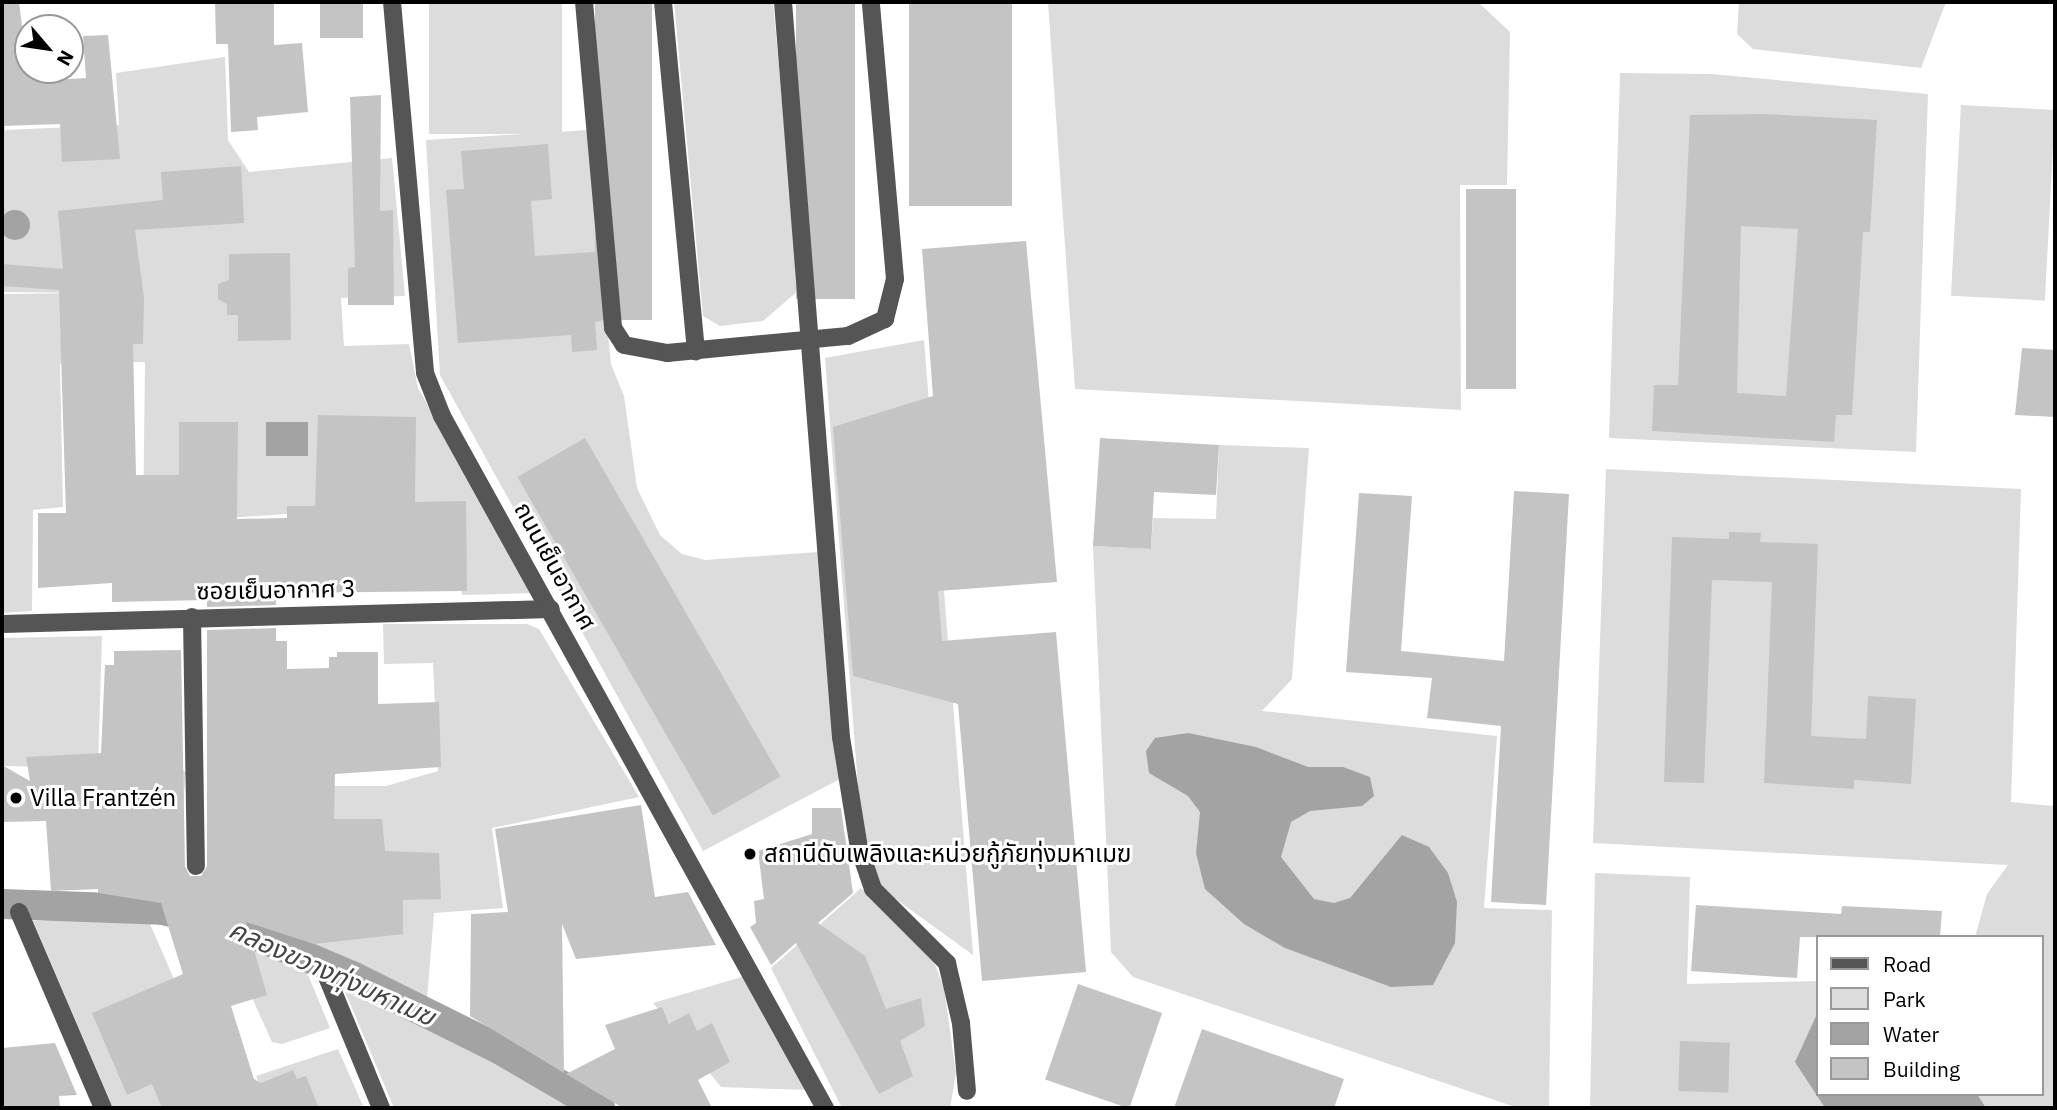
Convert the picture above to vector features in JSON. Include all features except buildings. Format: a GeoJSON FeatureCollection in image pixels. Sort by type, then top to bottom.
{"type":"FeatureCollection","features":[{"type":"Feature","properties":{"kind":"street","name":"ถนนเย็นอากาศ"},"geometry":{"type":"LineString","coordinates":[[392,2],[425,373],[442,416],[825,1108]]}},
{"type":"Feature","properties":{"kind":"street"},"geometry":{"type":"LineString","coordinates":[[584,2],[614,328],[624,345],[645,353],[813,340],[873,328],[892,303],[895,279],[871,2]]}},
{"type":"Feature","properties":{"kind":"street"},"geometry":{"type":"LineString","coordinates":[[663,2],[696,351]]}},
{"type":"Feature","properties":{"kind":"street"},"geometry":{"type":"LineString","coordinates":[[783,2],[813,340],[841,737],[859,848],[873,889],[947,963],[961,1023],[967,1091]]}},
{"type":"Feature","properties":{"kind":"street","name":"ซอยเย็นอากาศ 3"},"geometry":{"type":"LineString","coordinates":[[2,624],[551,609]]}},
{"type":"Feature","properties":{"kind":"street"},"geometry":{"type":"LineString","coordinates":[[192,617],[196,866]]}},
{"type":"Feature","properties":{"kind":"street"},"geometry":{"type":"LineString","coordinates":[[19,912],[103,1108]]}},
{"type":"Feature","properties":{"kind":"street"},"geometry":{"type":"LineString","coordinates":[[325,972],[381,1108]]}},
{"type":"Feature","properties":{"kind":"green space"},"geometry":{"type":"Polygon","coordinates":[[[429,2],[562,2],[562,134],[429,134],[429,2]]]}},
{"type":"Feature","properties":{"kind":"green space"},"geometry":{"type":"Polygon","coordinates":[[[674,2],[773,2],[799,290],[763,321],[720,326],[703,316],[674,2]]]}},
{"type":"Feature","properties":{"kind":"green space"},"geometry":{"type":"Polygon","coordinates":[[[1048,2],[1478,2],[1510,32],[1507,185],[1460,185],[1461,410],[1075,389],[1048,2]]]}},
{"type":"Feature","properties":{"kind":"green space"},"geometry":{"type":"Polygon","coordinates":[[[1739,2],[1946,2],[1921,68],[1753,49],[1737,34],[1739,2]]]}},
{"type":"Feature","properties":{"kind":"green space"},"geometry":{"type":"Polygon","coordinates":[[[225,57],[228,140],[249,172],[392,158],[405,296],[341,298],[344,346],[409,344],[418,388],[532,593],[462,595],[456,514],[299,513],[143,524],[145,362],[60,364],[63,507],[33,510],[32,611],[2,613],[2,294],[94,293],[2,292],[2,81],[5,130],[119,125],[116,73],[225,57]]]}},
{"type":"Feature","properties":{"kind":"green space"},"geometry":{"type":"Polygon","coordinates":[[[1620,73],[1711,74],[1928,94],[1916,452],[1609,438],[1620,73]]]}},
{"type":"Feature","properties":{"kind":"green space"},"geometry":{"type":"Polygon","coordinates":[[[1961,105],[2055,110],[2045,301],[1951,296],[1961,105]]]}},
{"type":"Feature","properties":{"kind":"green space"},"geometry":{"type":"Polygon","coordinates":[[[588,130],[611,364],[624,396],[637,488],[660,535],[682,554],[705,560],[819,552],[840,779],[703,851],[440,375],[426,140],[588,130]]]}},
{"type":"Feature","properties":{"kind":"green space"},"geometry":{"type":"Polygon","coordinates":[[[924,340],[973,955],[882,889],[864,864],[825,358],[924,340]]]}},
{"type":"Feature","properties":{"kind":"green space"},"geometry":{"type":"Polygon","coordinates":[[[1219,445],[1309,448],[1292,679],[1262,711],[1497,736],[1484,908],[1552,910],[1549,1108],[1518,1108],[1133,977],[1111,952],[1093,546],[1151,549],[1153,518],[1216,519],[1219,445]]]}},
{"type":"Feature","properties":{"kind":"green space"},"geometry":{"type":"Polygon","coordinates":[[[1606,469],[2021,489],[2011,802],[2054,806],[2055,797],[2055,1108],[1590,1108],[1595,873],[1690,877],[1687,984],[1815,981],[1815,1096],[2043,1096],[2043,935],[1976,935],[1987,894],[2008,865],[1593,843],[1606,469]]]}},
{"type":"Feature","properties":{"kind":"green space"},"geometry":{"type":"Polygon","coordinates":[[[383,624],[527,624],[539,629],[639,797],[492,828],[503,908],[434,913],[427,999],[311,945],[393,920],[333,825],[333,786],[386,786],[438,771],[433,663],[384,664],[383,624]]]}},
{"type":"Feature","properties":{"kind":"green space"},"geometry":{"type":"Polygon","coordinates":[[[102,636],[98,767],[170,755],[186,773],[182,813],[98,768],[2,766],[2,638],[102,636]]]}},
{"type":"Feature","properties":{"kind":"green space"},"geometry":{"type":"Polygon","coordinates":[[[861,888],[934,962],[944,988],[956,1073],[950,1108],[842,1108],[771,968],[861,888]]]}},
{"type":"Feature","properties":{"kind":"green space"},"geometry":{"type":"Polygon","coordinates":[[[147,917],[230,1108],[204,1108],[198,1098],[161,1108],[113,1108],[33,921],[147,917]]]}},
{"type":"Feature","properties":{"kind":"green space"},"geometry":{"type":"Polygon","coordinates":[[[220,927],[304,965],[330,1028],[282,1044],[272,1042],[220,927]]]}},
{"type":"Feature","properties":{"kind":"green space"},"geometry":{"type":"Polygon","coordinates":[[[745,976],[809,1090],[721,1087],[653,1003],[745,976]]]}},
{"type":"Feature","properties":{"kind":"green space"},"geometry":{"type":"Polygon","coordinates":[[[341,982],[485,1057],[574,1108],[394,1108],[341,982]]]}},
{"type":"Feature","properties":{"kind":"green space"},"geometry":{"type":"Polygon","coordinates":[[[338,1049],[364,1108],[269,1108],[256,1076],[338,1049]]]}},
{"type":"Feature","properties":{"kind":"water"},"geometry":{"type":"Polygon","coordinates":[[[15,210],[25,215],[30,225],[25,235],[15,240],[5,235],[0,225],[5,215],[15,210]]]}},
{"type":"Feature","properties":{"kind":"water"},"geometry":{"type":"Polygon","coordinates":[[[266,422],[308,422],[308,456],[266,456],[266,422]]]}},
{"type":"Feature","properties":{"kind":"water"},"geometry":{"type":"Polygon","coordinates":[[[1188,733],[1256,747],[1308,767],[1343,767],[1370,777],[1374,796],[1362,806],[1310,811],[1291,822],[1281,857],[1314,899],[1334,903],[1350,898],[1402,835],[1429,847],[1448,873],[1457,902],[1455,943],[1433,985],[1391,987],[1285,948],[1244,924],[1205,889],[1196,853],[1200,812],[1188,796],[1149,773],[1146,751],[1155,738],[1188,733]]]}},
{"type":"Feature","properties":{"kind":"water"},"geometry":{"type":"Polygon","coordinates":[[[1815,1018],[1815,1093],[1795,1062],[1815,1018]]]}},
{"type":"Feature","properties":{"kind":"water"},"geometry":{"type":"Polygon","coordinates":[[[1817,1096],[1978,1096],[1986,1108],[1825,1108],[1817,1096]]]}},
{"type":"Feature","properties":{"kind":"waterway","name":"คลองขวางทุ่งมหาเมฆ"},"geometry":{"type":"LineString","coordinates":[[2,904],[162,910],[236,927],[352,976],[501,1050],[600,1108]]}},
{"type":"Feature","properties":{"kind":"place","name":"Villa Frantzén"},"geometry":{"type":"Point","coordinates":[16,798]}},
{"type":"Feature","properties":{"kind":"place","name":"สถานีดับเพลิงและหน่วยกู้ภัยทุ่งมหาเมฆ"},"geometry":{"type":"Point","coordinates":[750,854]}}]}
